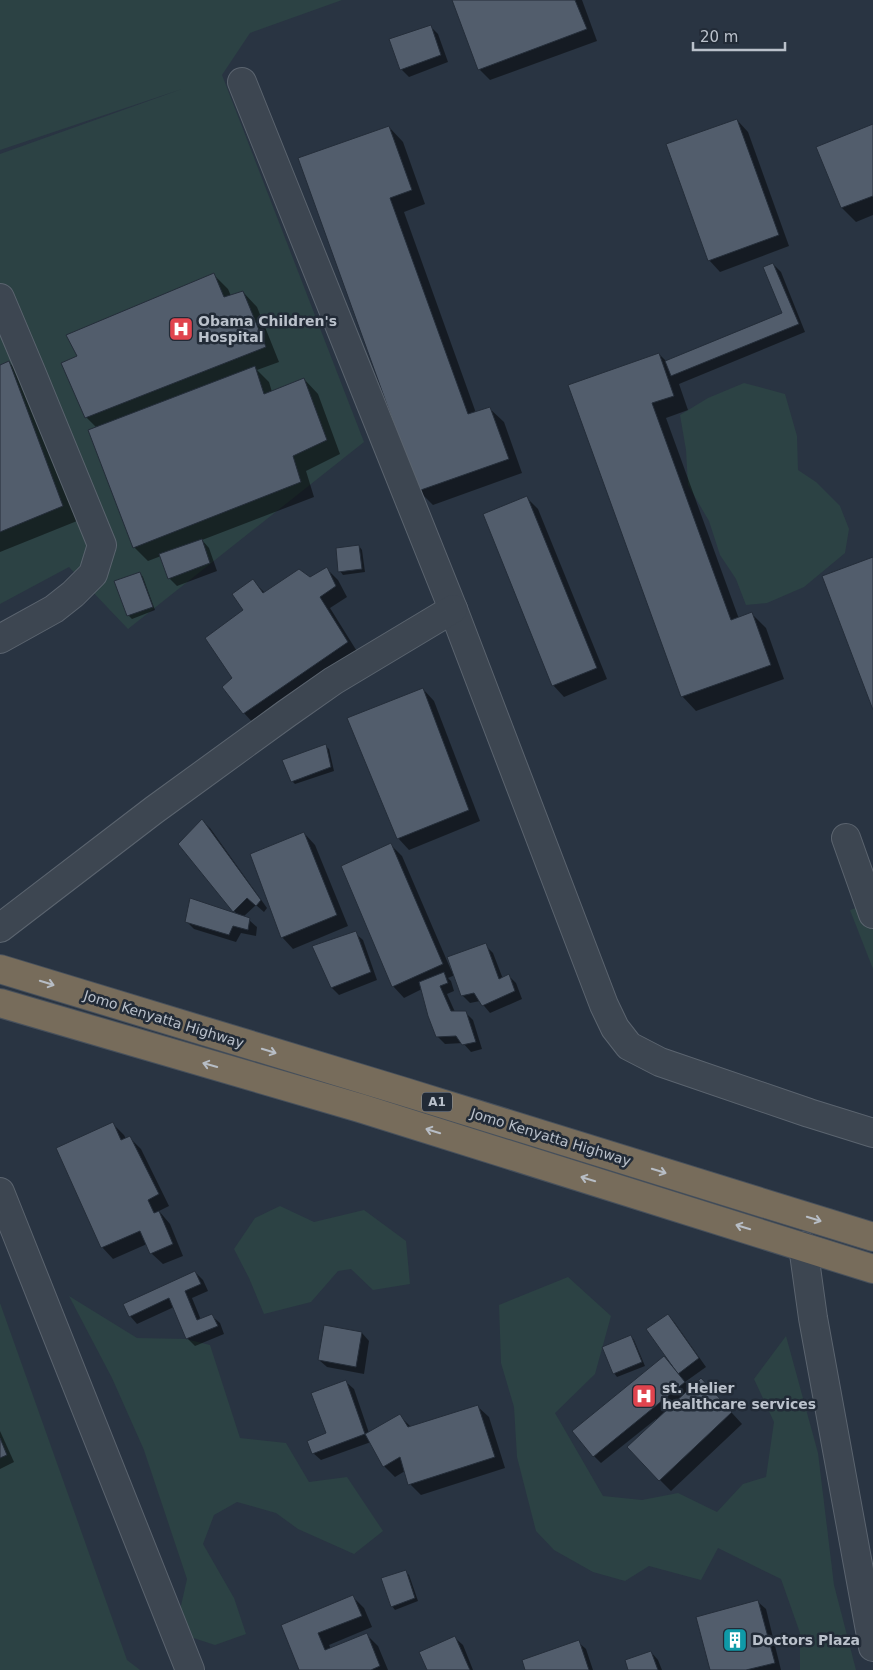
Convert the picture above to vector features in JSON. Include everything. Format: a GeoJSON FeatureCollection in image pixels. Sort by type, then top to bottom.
{"type":"FeatureCollection","features":[{"type":"Feature","properties":{"kind":"highway","name":"Jomo Kenyatta Highway"},"geometry":{"type":"LineString","coordinates":[[0,969],[873,1237]]}},
{"type":"Feature","properties":{"kind":"highway","name":"Jomo Kenyatta Highway"},"geometry":{"type":"LineString","coordinates":[[0,1003],[360,1108],[873,1268]]}},
{"type":"Feature","properties":{"kind":"street"},"geometry":{"type":"LineString","coordinates":[[242,82],[453,609],[604,1005],[615,1028],[629,1046],[660,1062],[810,1114],[873,1133]]}},
{"type":"Feature","properties":{"kind":"street"},"geometry":{"type":"LineString","coordinates":[[0,298],[102,545],[93,574],[73,594],[54,610],[0,640]]}},
{"type":"Feature","properties":{"kind":"street"},"geometry":{"type":"LineString","coordinates":[[0,928],[154,810],[286,714],[333,681],[453,609]]}},
{"type":"Feature","properties":{"kind":"street"},"geometry":{"type":"LineString","coordinates":[[846,838],[873,914]]}},
{"type":"Feature","properties":{"kind":"street"},"geometry":{"type":"LineString","coordinates":[[0,1192],[190,1670]]}},
{"type":"Feature","properties":{"kind":"street"},"geometry":{"type":"LineString","coordinates":[[803,1246],[814,1318],[873,1647]]}},
{"type":"Feature","properties":{"kind":"green space","name":"Obama Children's Hospital"},"geometry":{"type":"Polygon","coordinates":[[[0,0],[342,0],[250,33],[222,75],[364,442],[128,629],[69,567],[0,604],[0,154],[182,89],[0,150],[0,0]]]}},
{"type":"Feature","properties":{"kind":"green space"},"geometry":{"type":"Polygon","coordinates":[[[744,383],[785,394],[797,436],[798,470],[816,482],[840,506],[849,529],[845,553],[804,587],[767,603],[746,605],[736,579],[720,555],[709,521],[688,485],[686,450],[680,415],[708,398],[744,383]]]}},
{"type":"Feature","properties":{"kind":"green space"},"geometry":{"type":"Polygon","coordinates":[[[873,902],[873,969],[850,910],[873,902]]]}},
{"type":"Feature","properties":{"kind":"green space"},"geometry":{"type":"Polygon","coordinates":[[[280,1206],[314,1222],[364,1210],[406,1241],[410,1284],[373,1290],[351,1269],[338,1271],[311,1302],[264,1314],[234,1249],[255,1218],[280,1206]]]}},
{"type":"Feature","properties":{"kind":"green space"},"geometry":{"type":"Polygon","coordinates":[[[568,1277],[611,1316],[595,1374],[555,1413],[603,1496],[642,1500],[678,1493],[717,1512],[743,1484],[766,1477],[774,1422],[754,1379],[786,1336],[818,1453],[834,1585],[856,1670],[800,1670],[800,1633],[781,1579],[718,1548],[701,1580],[649,1566],[625,1581],[593,1572],[554,1550],[536,1531],[517,1457],[514,1407],[501,1363],[499,1305],[568,1277]]]}},
{"type":"Feature","properties":{"kind":"green space"},"geometry":{"type":"Polygon","coordinates":[[[69,1296],[137,1338],[186,1339],[210,1345],[240,1438],[286,1443],[309,1482],[347,1477],[383,1531],[354,1554],[298,1529],[276,1513],[237,1502],[214,1515],[203,1544],[234,1598],[246,1634],[215,1645],[175,1632],[187,1579],[144,1450],[112,1378],[69,1296]]]}},
{"type":"Feature","properties":{"kind":"green space"},"geometry":{"type":"Polygon","coordinates":[[[0,1303],[127,1660],[140,1670],[0,1670],[0,1303]]]}},
{"type":"Feature","properties":{"kind":"building"},"geometry":{"type":"Polygon","coordinates":[[[452,0],[575,0],[587,29],[478,70],[452,0]]]}},
{"type":"Feature","properties":{"kind":"building"},"geometry":{"type":"Polygon","coordinates":[[[431,25],[441,55],[400,70],[389,39],[431,25]]]}},
{"type":"Feature","properties":{"kind":"building"},"geometry":{"type":"Polygon","coordinates":[[[737,119],[779,235],[708,261],[666,144],[737,119]]]}},
{"type":"Feature","properties":{"kind":"building"},"geometry":{"type":"Polygon","coordinates":[[[873,124],[873,196],[841,208],[816,147],[873,124]]]}},
{"type":"Feature","properties":{"kind":"building"},"geometry":{"type":"Polygon","coordinates":[[[389,126],[412,190],[390,198],[468,414],[490,407],[509,459],[418,491],[298,158],[389,126]]]}},
{"type":"Feature","properties":{"kind":"building"},"geometry":{"type":"Polygon","coordinates":[[[773,263],[799,324],[671,376],[665,361],[782,313],[763,267],[773,263]]]}},
{"type":"Feature","properties":{"kind":"building"},"geometry":{"type":"Polygon","coordinates":[[[214,273],[224,297],[243,291],[266,347],[85,418],[61,363],[77,356],[66,335],[214,273]]]}},
{"type":"Feature","properties":{"kind":"building"},"geometry":{"type":"Polygon","coordinates":[[[659,353],[674,396],[652,403],[731,620],[752,612],[771,665],[681,697],[568,385],[659,353]]]}},
{"type":"Feature","properties":{"kind":"building"},"geometry":{"type":"Polygon","coordinates":[[[9,361],[63,506],[0,532],[0,365],[9,361]]]}},
{"type":"Feature","properties":{"kind":"building"},"geometry":{"type":"Polygon","coordinates":[[[255,366],[264,394],[304,378],[327,440],[293,456],[301,482],[133,548],[88,430],[255,366]]]}},
{"type":"Feature","properties":{"kind":"building"},"geometry":{"type":"Polygon","coordinates":[[[527,496],[597,668],[552,686],[483,514],[527,496]]]}},
{"type":"Feature","properties":{"kind":"building"},"geometry":{"type":"Polygon","coordinates":[[[202,539],[210,563],[168,579],[159,554],[202,539]]]}},
{"type":"Feature","properties":{"kind":"building"},"geometry":{"type":"Polygon","coordinates":[[[359,545],[362,569],[338,572],[336,548],[359,545]]]}},
{"type":"Feature","properties":{"kind":"building"},"geometry":{"type":"Polygon","coordinates":[[[873,557],[873,710],[822,576],[873,557]]]}},
{"type":"Feature","properties":{"kind":"building"},"geometry":{"type":"Polygon","coordinates":[[[327,567],[336,586],[320,597],[348,642],[243,714],[222,687],[232,678],[205,638],[243,610],[232,594],[253,579],[263,593],[299,569],[310,577],[327,567]]]}},
{"type":"Feature","properties":{"kind":"building"},"geometry":{"type":"Polygon","coordinates":[[[140,572],[153,607],[127,616],[114,581],[140,572]]]}},
{"type":"Feature","properties":{"kind":"building"},"geometry":{"type":"Polygon","coordinates":[[[423,688],[469,810],[397,839],[347,718],[423,688]]]}},
{"type":"Feature","properties":{"kind":"building"},"geometry":{"type":"Polygon","coordinates":[[[326,744],[331,767],[291,782],[282,760],[326,744]]]}},
{"type":"Feature","properties":{"kind":"building"},"geometry":{"type":"Polygon","coordinates":[[[202,819],[261,900],[256,906],[247,898],[233,912],[178,844],[202,819]]]}},
{"type":"Feature","properties":{"kind":"building"},"geometry":{"type":"Polygon","coordinates":[[[304,832],[337,915],[281,938],[250,854],[304,832]]]}},
{"type":"Feature","properties":{"kind":"building"},"geometry":{"type":"Polygon","coordinates":[[[391,843],[443,964],[392,987],[341,866],[391,843]]]}},
{"type":"Feature","properties":{"kind":"building"},"geometry":{"type":"Polygon","coordinates":[[[190,898],[250,918],[248,930],[233,926],[229,935],[185,922],[190,898]]]}},
{"type":"Feature","properties":{"kind":"building"},"geometry":{"type":"Polygon","coordinates":[[[356,931],[371,972],[331,988],[312,946],[356,931]]]}},
{"type":"Feature","properties":{"kind":"building"},"geometry":{"type":"Polygon","coordinates":[[[486,943],[499,979],[509,974],[515,991],[482,1006],[474,993],[461,996],[447,957],[486,943]]]}},
{"type":"Feature","properties":{"kind":"building"},"geometry":{"type":"Polygon","coordinates":[[[444,972],[448,983],[440,986],[451,1011],[466,1011],[476,1042],[462,1045],[456,1036],[436,1037],[419,982],[444,972]]]}},
{"type":"Feature","properties":{"kind":"building"},"geometry":{"type":"Polygon","coordinates":[[[113,1122],[121,1140],[130,1136],[159,1194],[148,1200],[154,1213],[159,1211],[173,1244],[150,1254],[140,1231],[101,1248],[56,1148],[113,1122]]]}},
{"type":"Feature","properties":{"kind":"building"},"geometry":{"type":"Polygon","coordinates":[[[195,1271],[201,1284],[185,1291],[197,1320],[212,1314],[218,1326],[186,1339],[169,1298],[129,1317],[123,1304],[195,1271]]]}},
{"type":"Feature","properties":{"kind":"building"},"geometry":{"type":"Polygon","coordinates":[[[668,1314],[699,1358],[678,1374],[646,1329],[668,1314]]]}},
{"type":"Feature","properties":{"kind":"building"},"geometry":{"type":"Polygon","coordinates":[[[324,1325],[362,1332],[356,1367],[318,1360],[324,1325]]]}},
{"type":"Feature","properties":{"kind":"building"},"geometry":{"type":"Polygon","coordinates":[[[631,1335],[642,1362],[613,1374],[602,1347],[631,1335]]]}},
{"type":"Feature","properties":{"kind":"building"},"geometry":{"type":"Polygon","coordinates":[[[664,1356],[685,1382],[593,1457],[572,1431],[664,1356]]]}},
{"type":"Feature","properties":{"kind":"building"},"geometry":{"type":"Polygon","coordinates":[[[701,1378],[732,1412],[659,1481],[627,1447],[701,1378]]]}},
{"type":"Feature","properties":{"kind":"building"},"geometry":{"type":"Polygon","coordinates":[[[346,1380],[365,1434],[312,1454],[307,1441],[326,1433],[311,1393],[346,1380]]]}},
{"type":"Feature","properties":{"kind":"building"},"geometry":{"type":"Polygon","coordinates":[[[478,1405],[495,1457],[408,1485],[400,1457],[383,1467],[365,1434],[400,1414],[408,1427],[478,1405]]]}},
{"type":"Feature","properties":{"kind":"building"},"geometry":{"type":"Polygon","coordinates":[[[0,1438],[7,1455],[0,1458],[0,1438]]]}},
{"type":"Feature","properties":{"kind":"building"},"geometry":{"type":"Polygon","coordinates":[[[406,1570],[415,1598],[391,1607],[381,1578],[406,1570]]]}},
{"type":"Feature","properties":{"kind":"building"},"geometry":{"type":"Polygon","coordinates":[[[353,1595],[362,1616],[318,1633],[325,1650],[367,1633],[380,1666],[371,1670],[299,1670],[281,1625],[353,1595]]]}},
{"type":"Feature","properties":{"kind":"building","name":"Doctors Plaza"},"geometry":{"type":"Polygon","coordinates":[[[758,1600],[775,1663],[746,1670],[710,1670],[696,1617],[758,1600]]]}},
{"type":"Feature","properties":{"kind":"building"},"geometry":{"type":"Polygon","coordinates":[[[455,1636],[470,1670],[427,1670],[419,1652],[455,1636]]]}},
{"type":"Feature","properties":{"kind":"building"},"geometry":{"type":"Polygon","coordinates":[[[579,1640],[589,1670],[525,1670],[522,1660],[579,1640]]]}},
{"type":"Feature","properties":{"kind":"building"},"geometry":{"type":"Polygon","coordinates":[[[651,1651],[658,1670],[628,1670],[625,1660],[651,1651]]]}},
{"type":"Feature","properties":{"kind":"place","name":"Obama Children's Hospital"},"geometry":{"type":"Point","coordinates":[181,329]}},
{"type":"Feature","properties":{"kind":"place","name":"st. Helier healthcare services"},"geometry":{"type":"Point","coordinates":[644,1396]}},
{"type":"Feature","properties":{"kind":"place","name":"Doctors Plaza"},"geometry":{"type":"Point","coordinates":[735,1640]}}]}
